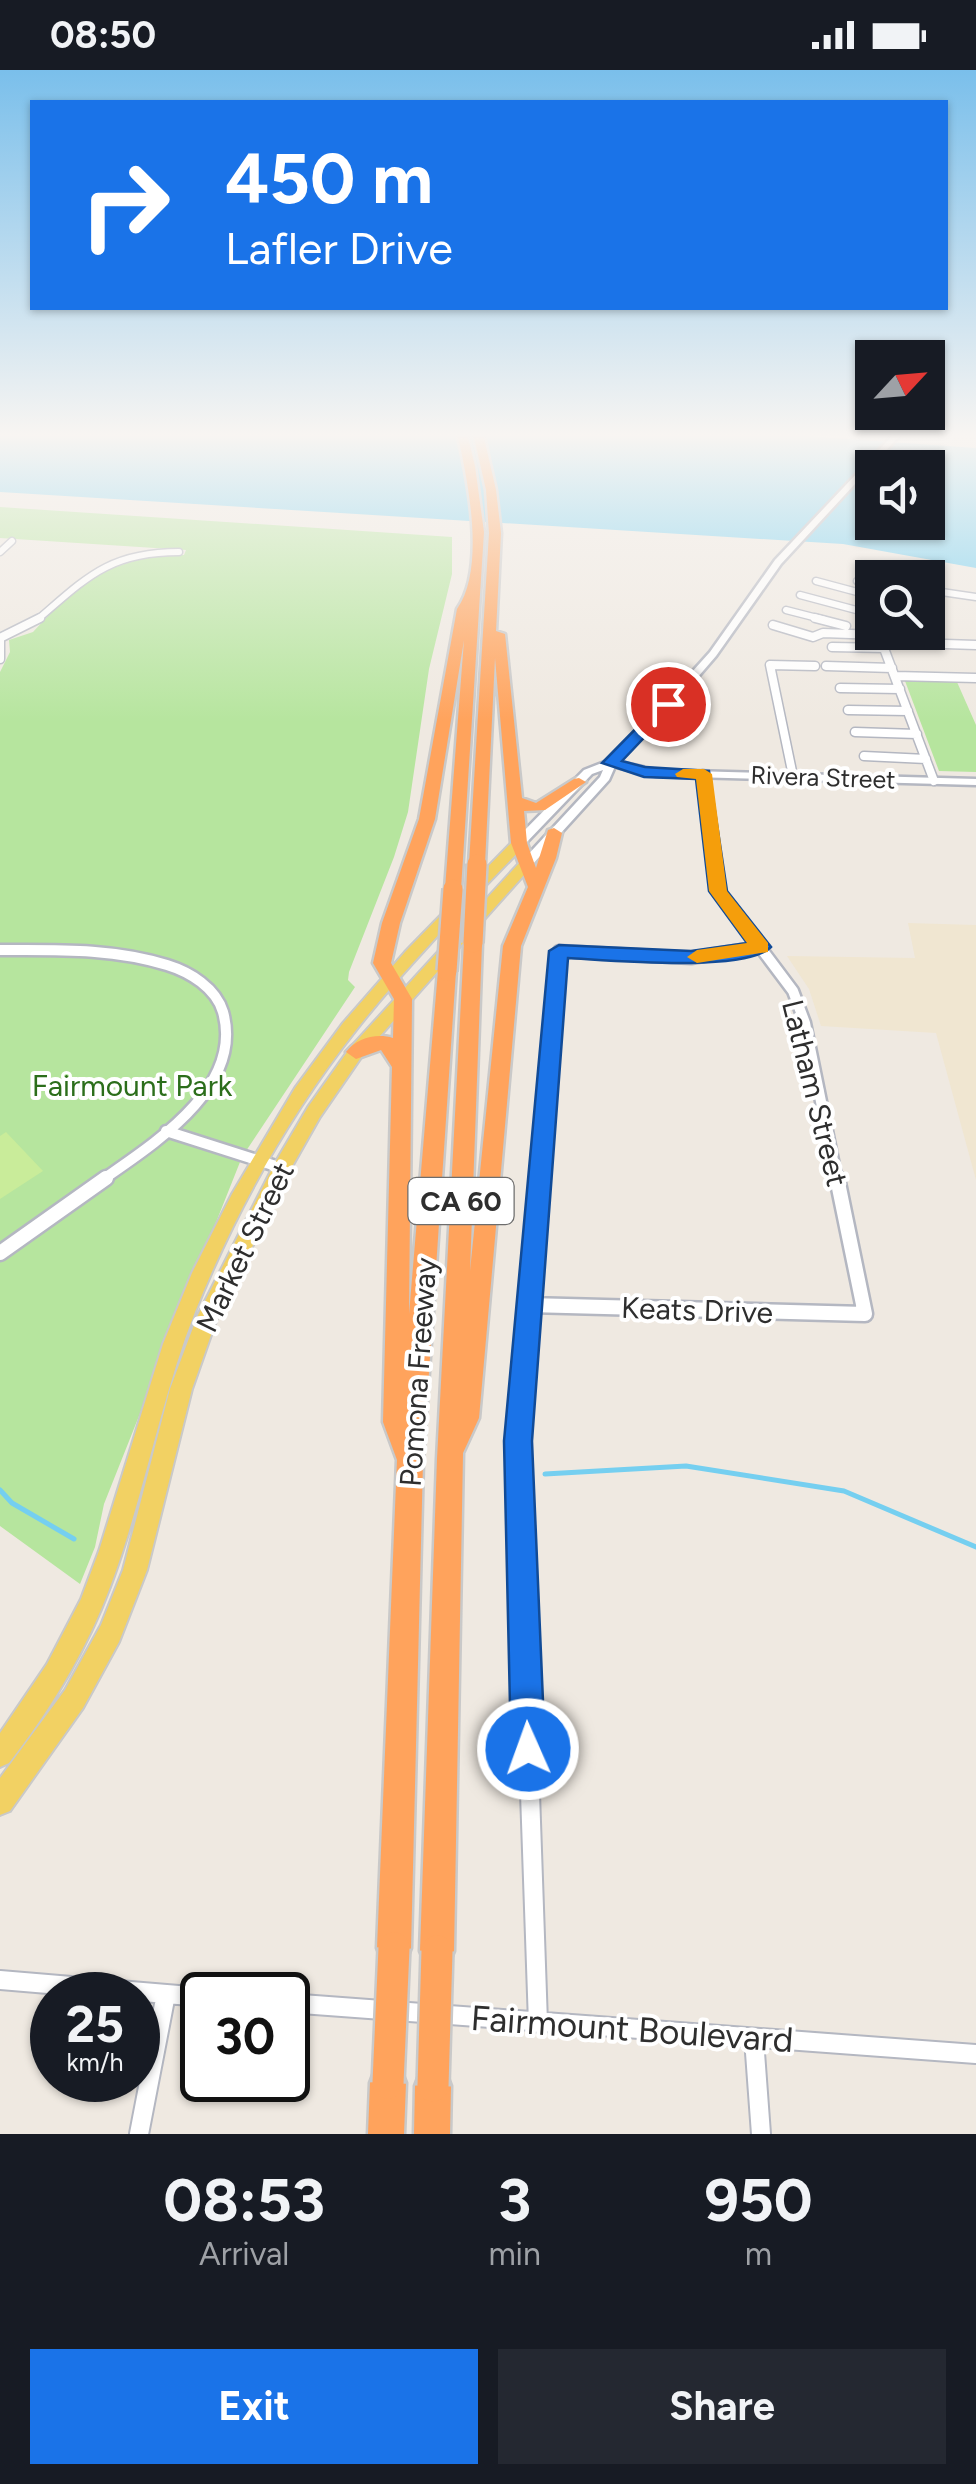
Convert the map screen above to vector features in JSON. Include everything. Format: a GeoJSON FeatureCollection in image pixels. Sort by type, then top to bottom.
{"type":"FeatureCollection","features":[{"type":"Feature","properties":{"kind":"highway","name":"Pomona Freeway"},"geometry":{"type":"LineString","coordinates":[[386,2134],[410,1461],[478,529]]}},
{"type":"Feature","properties":{"kind":"highway","name":"Pomona Freeway"},"geometry":{"type":"LineString","coordinates":[[432,2134],[450,1459],[494,529]]}},
{"type":"Feature","properties":{"kind":"highway"},"geometry":{"type":"LineString","coordinates":[[410,1461],[396,1422],[403,998],[385,971],[383,955],[428,820],[464,608],[474,594]]}},
{"type":"Feature","properties":{"kind":"highway"},"geometry":{"type":"LineString","coordinates":[[491,598],[499,634],[518,842],[530,874]]}},
{"type":"Feature","properties":{"kind":"highway"},"geometry":{"type":"LineString","coordinates":[[515,800],[524,808],[540,808],[580,782]]}},
{"type":"Feature","properties":{"kind":"highway"},"geometry":{"type":"LineString","coordinates":[[450,1459],[467,1418],[512,946],[530,874],[553,848],[554,833]]}},
{"type":"Feature","properties":{"kind":"highway"},"geometry":{"type":"LineString","coordinates":[[356,1052],[372,1042],[386,1043],[402,1065]]}},
{"type":"Feature","properties":{"kind":"main road","name":"Market Street"},"geometry":{"type":"LineString","coordinates":[[0,1801],[74,1699],[110,1632],[135,1570],[181,1389],[207,1318],[272,1165],[330,1052],[391,977],[518,842],[588,772],[610,763],[712,654],[768,575],[810,529]]}},
{"type":"Feature","properties":{"kind":"main road","name":"Market Street"},"geometry":{"type":"LineString","coordinates":[[554,833],[605,778],[610,763]]}},
{"type":"Feature","properties":{"kind":"main road","name":"Market Street"},"geometry":{"type":"LineString","coordinates":[[0,1754],[41,1698],[90,1607],[180,1324],[217,1242],[356,1052],[403,998],[530,874]]}},
{"type":"Feature","properties":{"kind":"street"},"geometry":{"type":"LineString","coordinates":[[0,552],[12,542]]}},
{"type":"Feature","properties":{"kind":"street"},"geometry":{"type":"LineString","coordinates":[[0,659],[0,640],[27,630],[81,579],[99,568],[155,552],[179,552]]}},
{"type":"Feature","properties":{"kind":"street"},"geometry":{"type":"LineString","coordinates":[[816,582],[855,592]]}},
{"type":"Feature","properties":{"kind":"street"},"geometry":{"type":"LineString","coordinates":[[945,592],[976,597]]}},
{"type":"Feature","properties":{"kind":"street"},"geometry":{"type":"LineString","coordinates":[[800,595],[855,610]]}},
{"type":"Feature","properties":{"kind":"street"},"geometry":{"type":"LineString","coordinates":[[786,610],[846,626]]}},
{"type":"Feature","properties":{"kind":"street"},"geometry":{"type":"LineString","coordinates":[[838,633],[855,616]]}},
{"type":"Feature","properties":{"kind":"street"},"geometry":{"type":"LineString","coordinates":[[773,626],[813,637],[838,633],[855,636]]}},
{"type":"Feature","properties":{"kind":"street"},"geometry":{"type":"LineString","coordinates":[[945,644],[976,645]]}},
{"type":"Feature","properties":{"kind":"street"},"geometry":{"type":"LineString","coordinates":[[832,647],[855,645]]}},
{"type":"Feature","properties":{"kind":"street"},"geometry":{"type":"LineString","coordinates":[[885,650],[934,780]]}},
{"type":"Feature","properties":{"kind":"street"},"geometry":{"type":"LineString","coordinates":[[793,776],[770,665],[815,666]]}},
{"type":"Feature","properties":{"kind":"street"},"geometry":{"type":"LineString","coordinates":[[826,666],[976,678]]}},
{"type":"Feature","properties":{"kind":"street"},"geometry":{"type":"LineString","coordinates":[[840,688],[900,689]]}},
{"type":"Feature","properties":{"kind":"street"},"geometry":{"type":"LineString","coordinates":[[848,710],[908,711]]}},
{"type":"Feature","properties":{"kind":"street"},"geometry":{"type":"LineString","coordinates":[[855,732],[917,734]]}},
{"type":"Feature","properties":{"kind":"street"},"geometry":{"type":"LineString","coordinates":[[864,756],[926,759]]}},
{"type":"Feature","properties":{"kind":"street","name":"Rivera Street"},"geometry":{"type":"LineString","coordinates":[[610,763],[644,772],[976,782]]}},
{"type":"Feature","properties":{"kind":"street","name":"Latham Street"},"geometry":{"type":"LineString","coordinates":[[704,774],[718,891],[793,991],[805,1023],[865,1314]]}},
{"type":"Feature","properties":{"kind":"street"},"geometry":{"type":"LineString","coordinates":[[538,2023],[518,1441],[559,951],[691,958],[761,947]]}},
{"type":"Feature","properties":{"kind":"street"},"geometry":{"type":"LineString","coordinates":[[0,950],[116,955],[193,972],[216,990],[227,1014],[229,1037],[224,1056],[200,1096],[166,1132],[0,1254]]}},
{"type":"Feature","properties":{"kind":"street"},"geometry":{"type":"LineString","coordinates":[[166,1132],[272,1165]]}},
{"type":"Feature","properties":{"kind":"street","name":"Keats Drive"},"geometry":{"type":"LineString","coordinates":[[529,1305],[865,1314]]}},
{"type":"Feature","properties":{"kind":"street"},"geometry":{"type":"LineString","coordinates":[[0,1980],[180,1995]]}},
{"type":"Feature","properties":{"kind":"street"},"geometry":{"type":"LineString","coordinates":[[139,2134],[166,1994]]}},
{"type":"Feature","properties":{"kind":"street","name":"Fairmount Boulevard"},"geometry":{"type":"LineString","coordinates":[[310,2005],[976,2054]]}},
{"type":"Feature","properties":{"kind":"street"},"geometry":{"type":"LineString","coordinates":[[754,2038],[761,2134]]}},
{"type":"Feature","properties":{"kind":"shaded area"},"geometry":{"type":"Polygon","coordinates":[[[908,923],[976,925],[976,1180],[936,1033],[821,1026],[809,989],[787,956],[915,958],[908,923]]]}},
{"type":"Feature","properties":{"kind":"green space","name":"Fairmount Park"},"geometry":{"type":"Polygon","coordinates":[[[0,529],[336,529],[452,537],[452,574],[429,669],[408,812],[349,972],[348,980],[355,987],[242,1157],[104,1504],[95,1547],[80,1584],[0,1526],[0,672],[10,652],[9,640],[33,632],[75,587],[100,572],[152,555],[184,555],[186,550],[0,538],[0,529]]]}},
{"type":"Feature","properties":{"kind":"green space"},"geometry":{"type":"Polygon","coordinates":[[[905,681],[957,682],[976,725],[976,772],[939,771],[905,681]]]}},
{"type":"Feature","properties":{"kind":"green space"},"geometry":{"type":"Polygon","coordinates":[[[6,1132],[43,1171],[0,1199],[0,1136],[6,1132]]]}},
{"type":"Feature","properties":{"kind":"water"},"geometry":{"type":"Polygon","coordinates":[[[605,529],[855,529],[855,540],[945,540],[945,529],[976,529],[976,568],[843,544],[605,529]]]}},
{"type":"Feature","properties":{"kind":"waterway"},"geometry":{"type":"LineString","coordinates":[[545,1474],[686,1466],[844,1491],[976,1547]]}},
{"type":"Feature","properties":{"kind":"waterway"},"geometry":{"type":"LineString","coordinates":[[0,1490],[12,1503],[74,1539]]}},
{"type":"Feature","properties":{"kind":"slow traffic"},"geometry":{"type":"LineString","coordinates":[[683,774],[704,774],[718,891],[761,947],[697,957]]}},
{"type":"Feature","properties":{"kind":"route"},"geometry":{"type":"LineString","coordinates":[[528,1749],[518,1441],[559,951],[691,958],[761,947],[718,891],[704,774],[644,772],[610,763],[668,704]]}}]}
